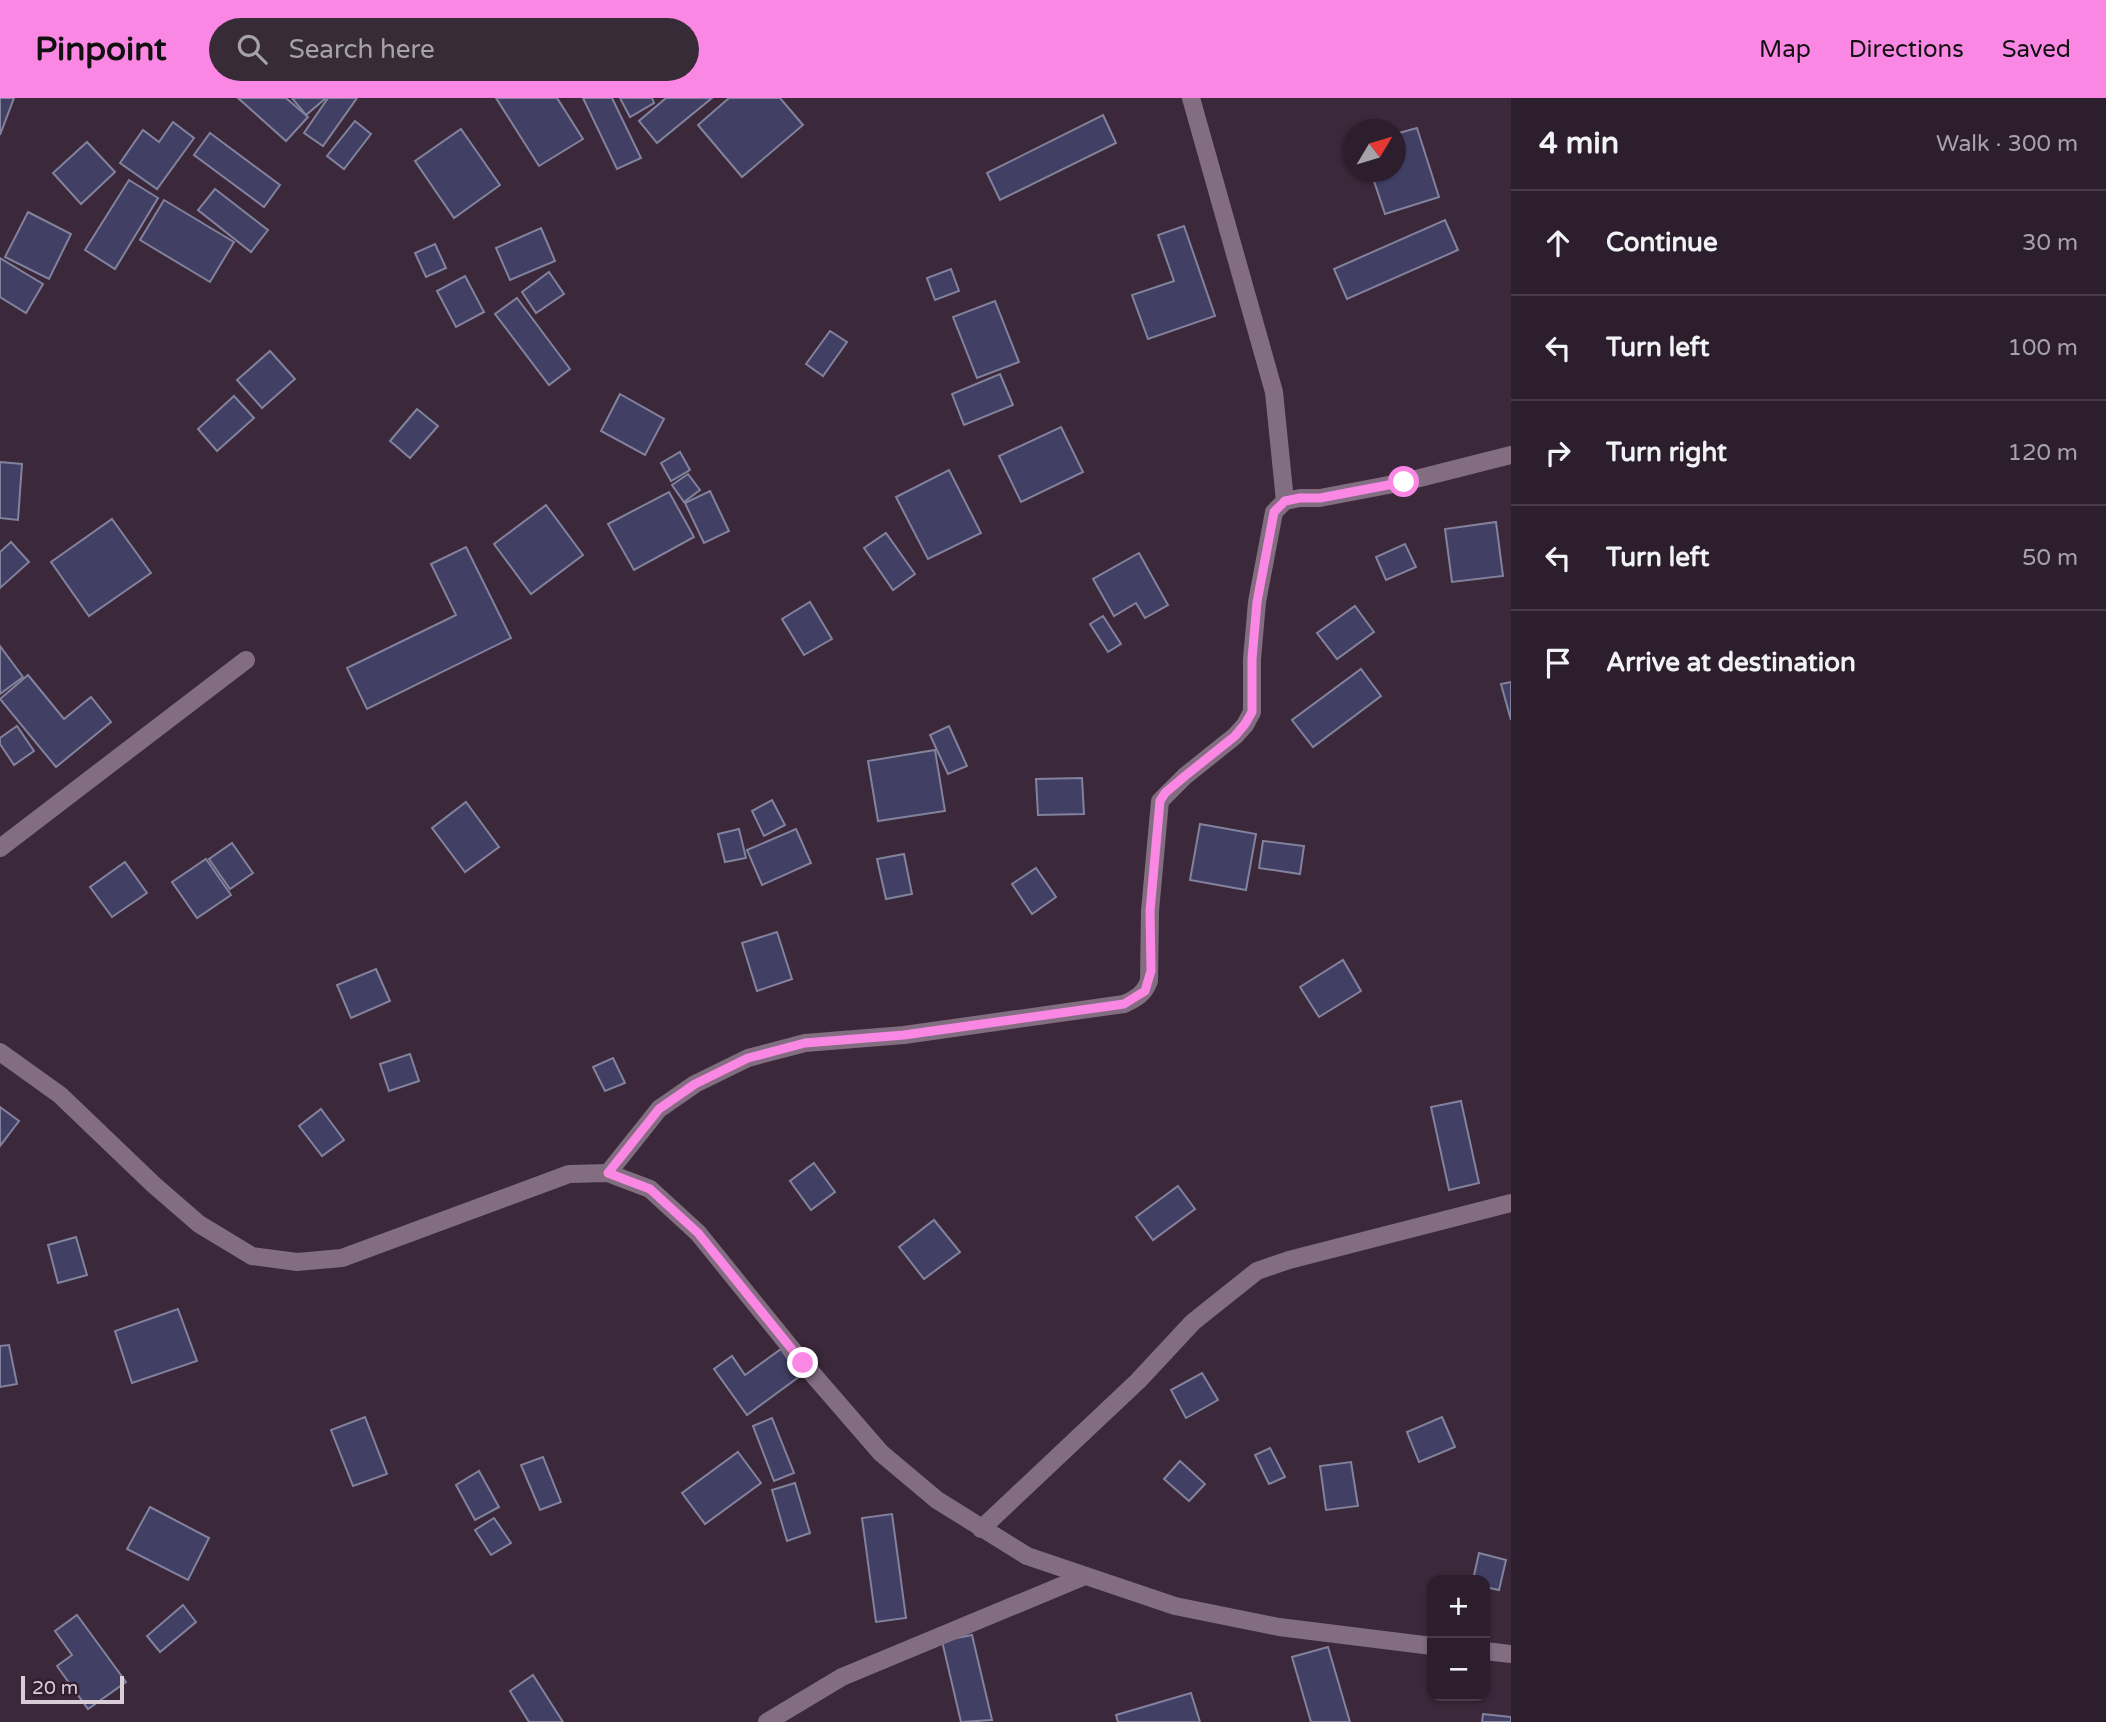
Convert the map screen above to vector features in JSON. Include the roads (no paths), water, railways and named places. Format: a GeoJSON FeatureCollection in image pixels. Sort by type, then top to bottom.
{"type":"FeatureCollection","features":[{"type":"Feature","properties":{"kind":"street"},"geometry":{"type":"LineString","coordinates":[[1191,98],[1274,392],[1285,501]]}},
{"type":"Feature","properties":{"kind":"street"},"geometry":{"type":"LineString","coordinates":[[608,1173],[659,1109],[695,1084],[748,1058],[805,1043],[904,1035],[1124,1004],[1145,991],[1151,971],[1150,911],[1160,801],[1165,793],[1235,736],[1252,712],[1252,659],[1257,602],[1274,512],[1285,501],[1320,498],[1404,482],[1511,455]]}},
{"type":"Feature","properties":{"kind":"street"},"geometry":{"type":"LineString","coordinates":[[0,848],[246,660]]}},
{"type":"Feature","properties":{"kind":"street"},"geometry":{"type":"LineString","coordinates":[[0,1052],[60,1095],[153,1185],[200,1224],[252,1256],[296,1262],[342,1258],[569,1174],[608,1173],[650,1189],[698,1233],[803,1363],[881,1453],[937,1500],[981,1529],[1027,1556],[1188,1609],[1279,1627],[1427,1645]]}},
{"type":"Feature","properties":{"kind":"street"},"geometry":{"type":"LineString","coordinates":[[981,1529],[1138,1381],[1193,1322],[1257,1271],[1289,1260],[1511,1203]]}},
{"type":"Feature","properties":{"kind":"street"},"geometry":{"type":"LineString","coordinates":[[767,1722],[842,1677],[1085,1576]]}},
{"type":"Feature","properties":{"kind":"street"},"geometry":{"type":"LineString","coordinates":[[1490,1652],[1511,1654]]}}]}
